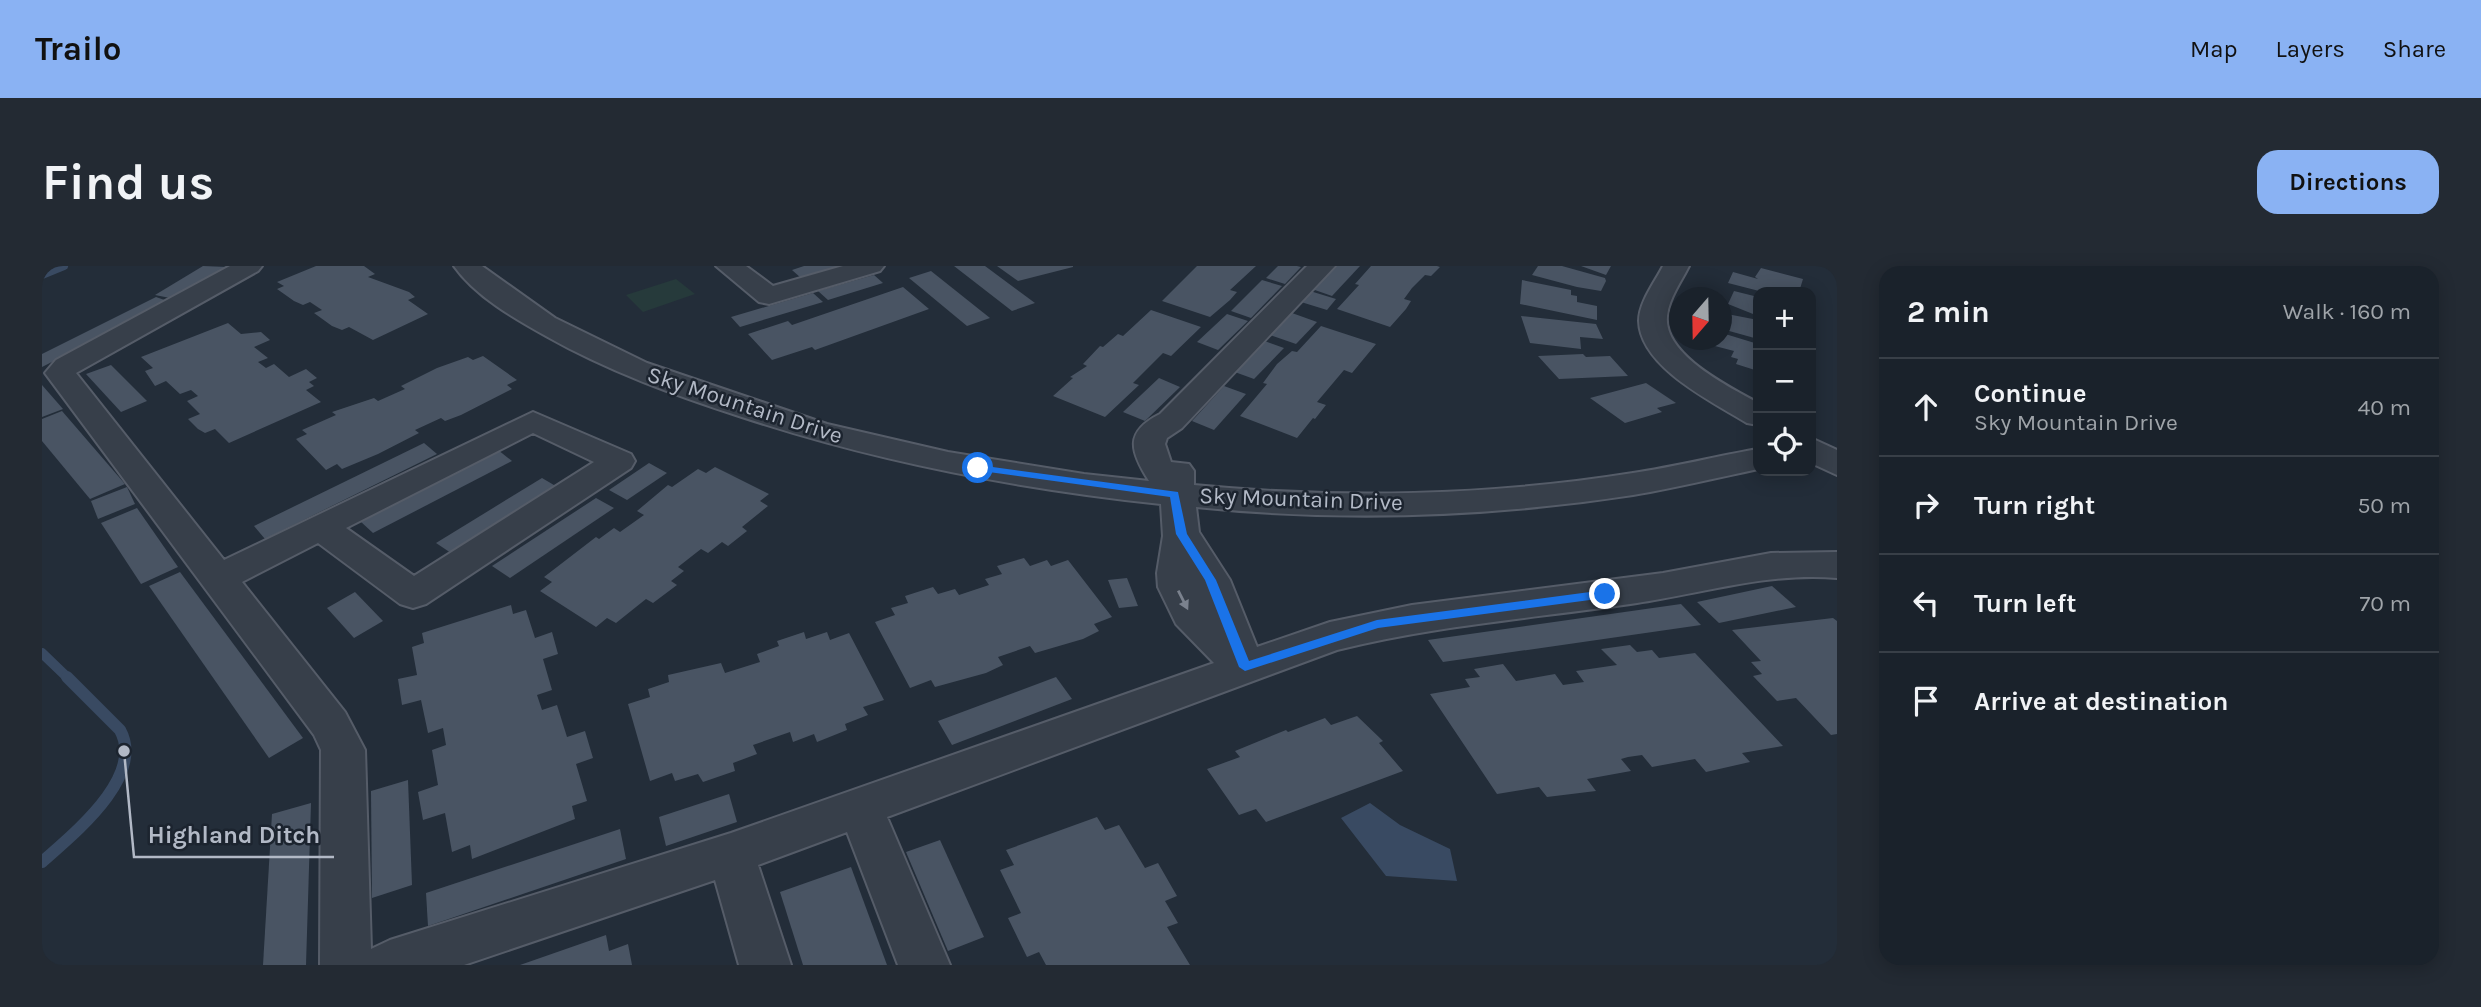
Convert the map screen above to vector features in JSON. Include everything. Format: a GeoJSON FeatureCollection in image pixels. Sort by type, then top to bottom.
{"type":"FeatureCollection","features":[{"type":"Feature","properties":{"kind":"street"},"geometry":{"type":"LineString","coordinates":[[249,266],[65,366],[60,373],[330,724],[344,750],[346,965]]}},
{"type":"Feature","properties":{"kind":"street","name":"Sky Mountain Drive"},"geometry":{"type":"LineString","coordinates":[[467,266],[510,300],[561,331],[658,379],[729,405],[905,454],[1083,484],[1175,494],[1353,502],[1523,497],[1592,490],[1753,460]]}},
{"type":"Feature","properties":{"kind":"street"},"geometry":{"type":"LineString","coordinates":[[729,266],[769,296],[871,266]]}},
{"type":"Feature","properties":{"kind":"street"},"geometry":{"type":"LineString","coordinates":[[1245,667],[1216,641],[1179,595],[1175,575],[1182,534],[1175,494],[1177,434],[1171,421],[1322,266]]}},
{"type":"Feature","properties":{"kind":"street"},"geometry":{"type":"LineString","coordinates":[[1676,266],[1652,318],[1659,344],[1684,369],[1753,413]]}},
{"type":"Feature","properties":{"kind":"street"},"geometry":{"type":"LineString","coordinates":[[216,579],[320,527],[533,421],[619,461],[413,594],[320,527]]}},
{"type":"Feature","properties":{"kind":"street"},"geometry":{"type":"LineString","coordinates":[[1816,445],[1837,438]]}},
{"type":"Feature","properties":{"kind":"street"},"geometry":{"type":"LineString","coordinates":[[1816,450],[1837,465]]}},
{"type":"Feature","properties":{"kind":"street"},"geometry":{"type":"LineString","coordinates":[[390,965],[731,854],[1329,637],[1393,621],[1664,586],[1781,564],[1837,565]]}},
{"type":"Feature","properties":{"kind":"street"},"geometry":{"type":"LineString","coordinates":[[859,806],[924,965]]}},
{"type":"Feature","properties":{"kind":"street"},"geometry":{"type":"LineString","coordinates":[[731,854],[765,965]]}},
{"type":"Feature","properties":{"kind":"green space"},"geometry":{"type":"Polygon","coordinates":[[[676,279],[695,294],[643,312],[626,295],[676,279]]]}},
{"type":"Feature","properties":{"kind":"water"},"geometry":{"type":"Polygon","coordinates":[[[1370,803],[1400,825],[1450,849],[1457,881],[1386,876],[1341,818],[1370,803]]]}},
{"type":"Feature","properties":{"kind":"building"},"geometry":{"type":"Polygon","coordinates":[[[203,266],[227,267],[175,299],[155,295],[203,266]]]}},
{"type":"Feature","properties":{"kind":"building"},"geometry":{"type":"Polygon","coordinates":[[[316,266],[364,266],[375,274],[368,277],[409,292],[415,297],[408,300],[428,314],[373,340],[349,327],[342,330],[332,326],[314,313],[322,310],[310,302],[303,305],[294,301],[277,289],[284,286],[277,282],[316,266]]]}},
{"type":"Feature","properties":{"kind":"building"},"geometry":{"type":"Polygon","coordinates":[[[804,266],[841,267],[801,278],[792,270],[804,266]]]}},
{"type":"Feature","properties":{"kind":"building"},"geometry":{"type":"Polygon","coordinates":[[[954,266],[985,266],[1035,303],[1012,311],[954,266]]]}},
{"type":"Feature","properties":{"kind":"building"},"geometry":{"type":"Polygon","coordinates":[[[997,266],[1073,266],[1073,267],[1018,281],[997,266]]]}},
{"type":"Feature","properties":{"kind":"building"},"geometry":{"type":"Polygon","coordinates":[[[1197,266],[1256,266],[1230,290],[1237,292],[1230,300],[1210,317],[1162,301],[1197,266]]]}},
{"type":"Feature","properties":{"kind":"building"},"geometry":{"type":"Polygon","coordinates":[[[1278,266],[1301,267],[1285,284],[1266,278],[1278,266]]]}},
{"type":"Feature","properties":{"kind":"building"},"geometry":{"type":"Polygon","coordinates":[[[1334,266],[1360,266],[1332,296],[1312,289],[1334,266]]]}},
{"type":"Feature","properties":{"kind":"building"},"geometry":{"type":"Polygon","coordinates":[[[1371,266],[1440,267],[1431,276],[1425,275],[1412,288],[1404,299],[1411,301],[1390,327],[1337,309],[1359,285],[1355,284],[1371,266]]]}},
{"type":"Feature","properties":{"kind":"building"},"geometry":{"type":"Polygon","coordinates":[[[1538,266],[1562,266],[1605,278],[1606,281],[1601,291],[1577,287],[1532,275],[1538,266]]]}},
{"type":"Feature","properties":{"kind":"building"},"geometry":{"type":"Polygon","coordinates":[[[1581,266],[1611,266],[1606,275],[1581,266]]]}},
{"type":"Feature","properties":{"kind":"building"},"geometry":{"type":"Polygon","coordinates":[[[1761,268],[1803,279],[1801,287],[1753,287],[1753,289],[1728,283],[1733,272],[1758,279],[1755,277],[1761,268]]]}},
{"type":"Feature","properties":{"kind":"building"},"geometry":{"type":"Polygon","coordinates":[[[931,271],[990,318],[967,326],[909,278],[931,271]]]}},
{"type":"Feature","properties":{"kind":"building"},"geometry":{"type":"Polygon","coordinates":[[[874,275],[883,283],[828,300],[818,291],[874,275]]]}},
{"type":"Feature","properties":{"kind":"building"},"geometry":{"type":"Polygon","coordinates":[[[1262,280],[1282,286],[1251,318],[1231,311],[1262,280]]]}},
{"type":"Feature","properties":{"kind":"building"},"geometry":{"type":"Polygon","coordinates":[[[1522,280],[1571,290],[1571,295],[1577,296],[1577,302],[1597,306],[1597,320],[1520,304],[1522,280]]]}},
{"type":"Feature","properties":{"kind":"building"},"geometry":{"type":"Polygon","coordinates":[[[903,287],[929,309],[815,350],[812,347],[772,360],[748,334],[788,321],[792,325],[903,287]]]}},
{"type":"Feature","properties":{"kind":"building"},"geometry":{"type":"Polygon","coordinates":[[[1310,291],[1336,299],[1327,310],[1301,302],[1310,291]]]}},
{"type":"Feature","properties":{"kind":"building"},"geometry":{"type":"Polygon","coordinates":[[[1734,291],[1753,296],[1753,314],[1732,306],[1734,291]]]}},
{"type":"Feature","properties":{"kind":"building"},"geometry":{"type":"Polygon","coordinates":[[[813,293],[823,302],[740,327],[731,317],[813,293]]]}},
{"type":"Feature","properties":{"kind":"building"},"geometry":{"type":"Polygon","coordinates":[[[156,297],[170,302],[42,367],[42,354],[156,297]]]}},
{"type":"Feature","properties":{"kind":"building"},"geometry":{"type":"Polygon","coordinates":[[[1151,310],[1201,327],[1171,356],[1163,353],[1133,383],[1139,385],[1105,417],[1053,396],[1073,378],[1070,377],[1087,366],[1083,364],[1100,346],[1103,347],[1118,334],[1123,336],[1151,310]]]}},
{"type":"Feature","properties":{"kind":"building"},"geometry":{"type":"Polygon","coordinates":[[[1292,313],[1317,322],[1296,344],[1270,335],[1292,313]]]}},
{"type":"Feature","properties":{"kind":"building"},"geometry":{"type":"Polygon","coordinates":[[[1227,314],[1248,321],[1218,350],[1197,342],[1227,314]]]}},
{"type":"Feature","properties":{"kind":"building"},"geometry":{"type":"Polygon","coordinates":[[[1732,315],[1753,319],[1753,338],[1732,332],[1732,315]]]}},
{"type":"Feature","properties":{"kind":"building"},"geometry":{"type":"Polygon","coordinates":[[[1521,316],[1596,324],[1603,339],[1580,337],[1581,349],[1530,343],[1521,316]]]}},
{"type":"Feature","properties":{"kind":"building"},"geometry":{"type":"Polygon","coordinates":[[[228,323],[241,334],[261,332],[270,340],[254,347],[268,358],[258,362],[266,368],[274,364],[289,377],[306,369],[317,378],[309,382],[314,386],[306,390],[321,402],[229,443],[215,429],[205,433],[198,429],[188,419],[200,414],[187,401],[198,396],[191,390],[180,394],[166,381],[155,386],[145,371],[153,368],[141,357],[228,323]]]}},
{"type":"Feature","properties":{"kind":"building"},"geometry":{"type":"Polygon","coordinates":[[[1321,326],[1376,344],[1352,373],[1344,370],[1317,402],[1326,405],[1297,438],[1240,416],[1267,384],[1263,383],[1277,364],[1292,351],[1297,352],[1321,326]]]}},
{"type":"Feature","properties":{"kind":"building"},"geometry":{"type":"Polygon","coordinates":[[[1732,336],[1753,342],[1753,369],[1736,364],[1738,359],[1731,357],[1734,351],[1730,350],[1732,336]]]}},
{"type":"Feature","properties":{"kind":"building"},"geometry":{"type":"Polygon","coordinates":[[[1262,340],[1284,348],[1254,379],[1232,371],[1262,340]]]}},
{"type":"Feature","properties":{"kind":"building"},"geometry":{"type":"Polygon","coordinates":[[[1583,354],[1586,357],[1610,356],[1628,376],[1559,379],[1538,356],[1583,354]]]}},
{"type":"Feature","properties":{"kind":"building"},"geometry":{"type":"Polygon","coordinates":[[[483,356],[517,380],[507,385],[512,389],[461,415],[445,421],[441,418],[415,430],[419,433],[378,454],[342,469],[337,464],[326,470],[296,439],[307,434],[302,430],[336,415],[332,412],[374,398],[378,401],[405,389],[401,386],[437,368],[468,357],[473,360],[483,356]]]}},
{"type":"Feature","properties":{"kind":"building"},"geometry":{"type":"Polygon","coordinates":[[[111,365],[147,401],[121,412],[86,374],[111,365]]]}},
{"type":"Feature","properties":{"kind":"building"},"geometry":{"type":"Polygon","coordinates":[[[1159,378],[1180,387],[1145,421],[1123,412],[1159,378]]]}},
{"type":"Feature","properties":{"kind":"building"},"geometry":{"type":"Polygon","coordinates":[[[1646,383],[1676,403],[1657,408],[1662,412],[1625,423],[1590,398],[1646,383]]]}},
{"type":"Feature","properties":{"kind":"building"},"geometry":{"type":"Polygon","coordinates":[[[42,385],[63,409],[42,417],[42,385]]]}},
{"type":"Feature","properties":{"kind":"building"},"geometry":{"type":"Polygon","coordinates":[[[1224,386],[1246,394],[1214,430],[1192,421],[1224,386]]]}},
{"type":"Feature","properties":{"kind":"building"},"geometry":{"type":"Polygon","coordinates":[[[62,411],[125,484],[90,499],[42,441],[42,419],[62,411]]]}},
{"type":"Feature","properties":{"kind":"building"},"geometry":{"type":"Polygon","coordinates":[[[424,443],[437,454],[265,539],[254,526],[424,443]]]}},
{"type":"Feature","properties":{"kind":"building"},"geometry":{"type":"Polygon","coordinates":[[[498,450],[512,461],[373,533],[360,521],[498,450]]]}},
{"type":"Feature","properties":{"kind":"building"},"geometry":{"type":"Polygon","coordinates":[[[649,463],[667,473],[627,500],[609,490],[649,463]]]}},
{"type":"Feature","properties":{"kind":"building"},"geometry":{"type":"Polygon","coordinates":[[[715,467],[769,494],[760,501],[768,506],[742,527],[747,531],[728,546],[722,542],[708,553],[701,549],[678,567],[684,571],[671,581],[677,585],[653,603],[646,599],[616,623],[607,618],[596,627],[540,591],[552,582],[544,577],[596,537],[599,539],[614,528],[620,532],[644,515],[637,511],[668,485],[672,487],[698,469],[706,473],[715,467]]]}},
{"type":"Feature","properties":{"kind":"building"},"geometry":{"type":"Polygon","coordinates":[[[542,478],[559,488],[454,555],[436,543],[542,478]]]}},
{"type":"Feature","properties":{"kind":"building"},"geometry":{"type":"Polygon","coordinates":[[[127,487],[135,504],[98,519],[91,501],[127,487]]]}},
{"type":"Feature","properties":{"kind":"building"},"geometry":{"type":"Polygon","coordinates":[[[596,498],[614,508],[510,578],[492,566],[596,498]]]}},
{"type":"Feature","properties":{"kind":"building"},"geometry":{"type":"Polygon","coordinates":[[[137,508],[178,567],[141,584],[101,523],[137,508]]]}},
{"type":"Feature","properties":{"kind":"building"},"geometry":{"type":"Polygon","coordinates":[[[1024,558],[1030,566],[1047,560],[1051,566],[1068,560],[1112,617],[1094,624],[1099,631],[1083,639],[1035,653],[1030,646],[998,657],[1003,665],[986,673],[935,687],[931,680],[910,688],[875,622],[895,615],[891,608],[908,603],[905,596],[933,587],[938,594],[955,589],[959,595],[989,585],[985,579],[1002,574],[997,566],[1024,558]]]}},
{"type":"Feature","properties":{"kind":"building"},"geometry":{"type":"Polygon","coordinates":[[[180,572],[303,738],[269,758],[149,586],[180,572]]]}},
{"type":"Feature","properties":{"kind":"building"},"geometry":{"type":"Polygon","coordinates":[[[1127,578],[1138,606],[1119,608],[1108,580],[1127,578]]]}},
{"type":"Feature","properties":{"kind":"building"},"geometry":{"type":"Polygon","coordinates":[[[1772,586],[1796,607],[1719,623],[1697,602],[1772,586]]]}},
{"type":"Feature","properties":{"kind":"building"},"geometry":{"type":"Polygon","coordinates":[[[355,592],[383,621],[354,638],[327,608],[355,592]]]}},
{"type":"Feature","properties":{"kind":"building"},"geometry":{"type":"Polygon","coordinates":[[[1681,604],[1701,625],[1443,662],[1428,640],[1681,604]]]}},
{"type":"Feature","properties":{"kind":"building"},"geometry":{"type":"Polygon","coordinates":[[[511,605],[513,614],[526,610],[535,638],[552,632],[558,654],[543,659],[552,690],[537,695],[542,710],[557,705],[567,737],[585,731],[593,758],[576,764],[587,801],[572,806],[575,819],[472,859],[470,845],[452,852],[445,813],[423,820],[418,792],[438,785],[432,750],[446,745],[443,728],[428,733],[421,700],[402,705],[398,679],[417,675],[412,647],[424,643],[422,633],[511,605]]]}},
{"type":"Feature","properties":{"kind":"building"},"geometry":{"type":"Polygon","coordinates":[[[1833,618],[1837,621],[1837,734],[1831,735],[1796,698],[1777,701],[1753,676],[1762,674],[1751,662],[1761,661],[1732,630],[1833,618]]]}},
{"type":"Feature","properties":{"kind":"building"},"geometry":{"type":"Polygon","coordinates":[[[804,632],[806,639],[827,632],[830,640],[849,633],[884,700],[863,707],[868,715],[845,724],[847,730],[817,742],[814,734],[793,742],[790,732],[753,745],[757,754],[733,763],[735,771],[703,782],[698,774],[675,781],[672,773],[650,781],[628,704],[650,697],[648,689],[669,682],[668,675],[721,663],[725,673],[760,662],[757,654],[779,646],[777,641],[804,632]]]}},
{"type":"Feature","properties":{"kind":"building"},"geometry":{"type":"Polygon","coordinates":[[[1630,645],[1637,652],[1652,650],[1659,658],[1695,653],[1783,746],[1742,753],[1750,762],[1706,772],[1695,759],[1652,767],[1642,755],[1628,757],[1621,759],[1631,771],[1587,779],[1596,791],[1547,797],[1539,787],[1497,794],[1430,694],[1470,687],[1465,679],[1480,677],[1474,669],[1503,664],[1516,681],[1555,674],[1563,685],[1584,682],[1576,671],[1617,665],[1601,649],[1630,645]]]}},
{"type":"Feature","properties":{"kind":"building"},"geometry":{"type":"Polygon","coordinates":[[[1056,677],[1072,699],[952,745],[938,721],[1056,677]]]}},
{"type":"Feature","properties":{"kind":"building"},"geometry":{"type":"Polygon","coordinates":[[[1357,716],[1383,741],[1379,743],[1403,771],[1266,822],[1256,809],[1239,815],[1207,769],[1240,757],[1235,751],[1286,730],[1288,732],[1325,718],[1331,725],[1357,716]]]}},
{"type":"Feature","properties":{"kind":"building"},"geometry":{"type":"Polygon","coordinates":[[[408,780],[412,885],[372,898],[371,791],[408,780]]]}},
{"type":"Feature","properties":{"kind":"building"},"geometry":{"type":"Polygon","coordinates":[[[729,794],[737,822],[666,846],[659,817],[729,794]]]}},
{"type":"Feature","properties":{"kind":"building"},"geometry":{"type":"Polygon","coordinates":[[[311,803],[306,965],[263,965],[272,814],[311,803]]]}},
{"type":"Feature","properties":{"kind":"building"},"geometry":{"type":"Polygon","coordinates":[[[1097,817],[1105,830],[1119,825],[1145,868],[1158,863],[1177,896],[1165,901],[1178,923],[1167,927],[1190,965],[1046,965],[1039,952],[1027,957],[1008,918],[1021,913],[1000,870],[1014,865],[1006,850],[1097,817]]]}},
{"type":"Feature","properties":{"kind":"building"},"geometry":{"type":"Polygon","coordinates":[[[620,829],[626,859],[428,926],[426,893],[620,829]]]}},
{"type":"Feature","properties":{"kind":"building"},"geometry":{"type":"Polygon","coordinates":[[[940,840],[984,937],[948,951],[906,852],[940,840]]]}},
{"type":"Feature","properties":{"kind":"building"},"geometry":{"type":"Polygon","coordinates":[[[851,867],[887,965],[803,965],[780,892],[851,867]]]}},
{"type":"Feature","properties":{"kind":"building"},"geometry":{"type":"Polygon","coordinates":[[[606,935],[609,951],[628,944],[632,965],[520,965],[606,935]]]}},
{"type":"Feature","properties":{"kind":"waterway"},"geometry":{"type":"LineString","coordinates":[[42,275],[64,266]]}},
{"type":"Feature","properties":{"kind":"waterway"},"geometry":{"type":"LineString","coordinates":[[42,653],[69,679]]}},
{"type":"Feature","properties":{"kind":"waterway"},"geometry":{"type":"LineString","coordinates":[[42,862],[71,837],[102,804],[123,767],[125,748],[120,730],[69,679]]}},
{"type":"Feature","properties":{"kind":"place","name":"Highland Ditch"},"geometry":{"type":"Point","coordinates":[124,751]}},
{"type":"Feature","properties":{"kind":"route"},"geometry":{"type":"LineString","coordinates":[[978,468],[1083,484],[1175,494],[1182,534],[1210,580],[1245,667],[1329,637],[1377,624],[1428,615],[1605,594]]}}]}
